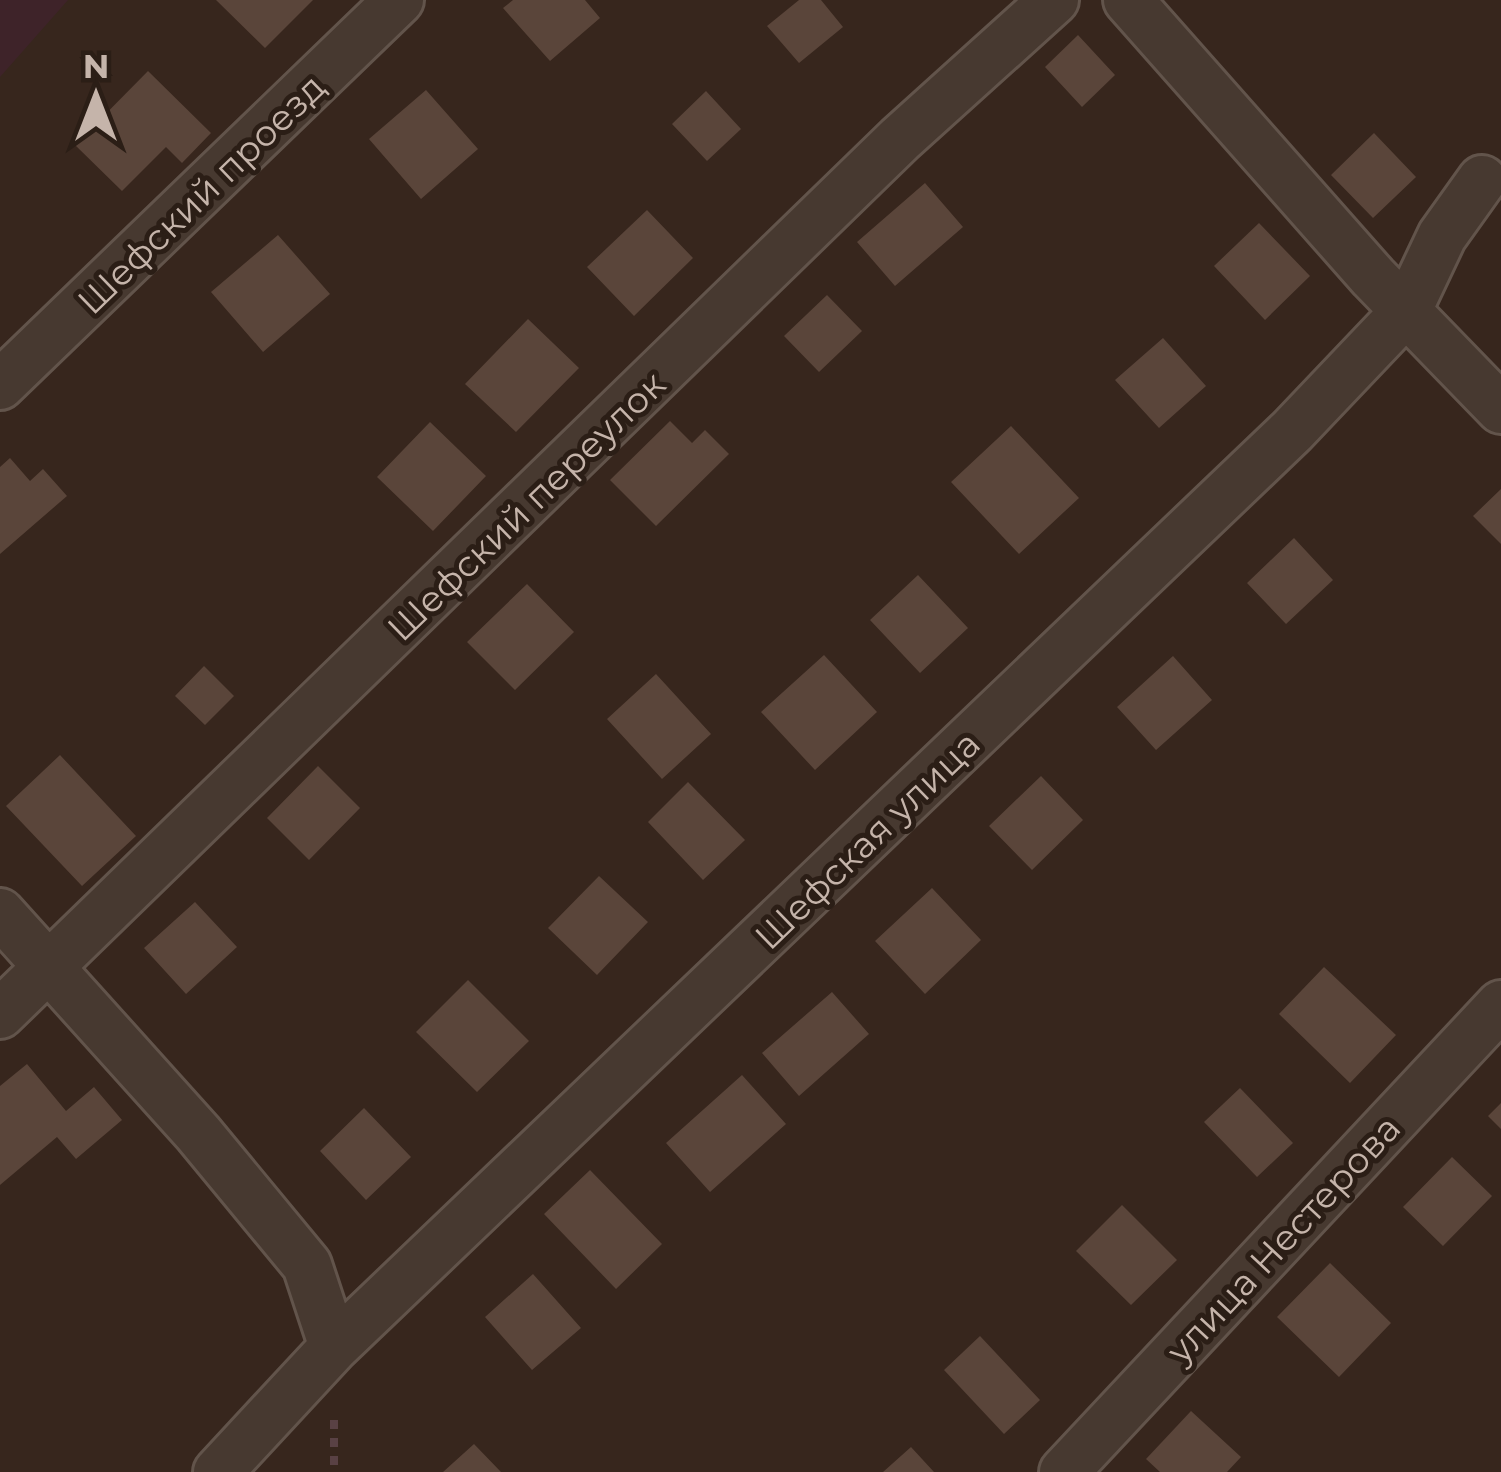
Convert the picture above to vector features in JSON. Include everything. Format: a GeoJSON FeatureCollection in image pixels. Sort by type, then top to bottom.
{"type":"FeatureCollection","features":[{"type":"Feature","properties":{"kind":"street","name":"Шефский проезд"},"geometry":{"type":"LineString","coordinates":[[0,386],[399,0]]}},
{"type":"Feature","properties":{"kind":"street","name":"Шефский переулок"},"geometry":{"type":"LineString","coordinates":[[0,1014],[49,972],[900,140],[1054,0]]}},
{"type":"Feature","properties":{"kind":"street"},"geometry":{"type":"LineString","coordinates":[[1128,0],[1501,409]]}},
{"type":"Feature","properties":{"kind":"street","name":"Шефская улица"},"geometry":{"type":"LineString","coordinates":[[218,1472],[334,1347],[856,853],[1292,431],[1407,310],[1442,236],[1482,180]]}},
{"type":"Feature","properties":{"kind":"street"},"geometry":{"type":"LineString","coordinates":[[0,913],[198,1133],[307,1265],[334,1347]]}},
{"type":"Feature","properties":{"kind":"street","name":"улица Нестерова"},"geometry":{"type":"LineString","coordinates":[[1064,1472],[1501,1005]]}},
{"type":"Feature","properties":{"kind":"shaded area"},"geometry":{"type":"Polygon","coordinates":[[[0,0],[68,0],[0,77],[0,0]]]}},
{"type":"Feature","properties":{"kind":"building"},"geometry":{"type":"Polygon","coordinates":[[[216,0],[313,0],[265,48],[216,0]]]}},
{"type":"Feature","properties":{"kind":"building"},"geometry":{"type":"Polygon","coordinates":[[[513,0],[585,0],[600,18],[550,61],[503,8],[513,0]]]}},
{"type":"Feature","properties":{"kind":"building"},"geometry":{"type":"Polygon","coordinates":[[[799,0],[821,0],[843,27],[799,63],[767,26],[799,0]]]}},
{"type":"Feature","properties":{"kind":"building"},"geometry":{"type":"Polygon","coordinates":[[[1078,35],[1115,75],[1082,107],[1045,67],[1078,35]]]}},
{"type":"Feature","properties":{"kind":"building"},"geometry":{"type":"Polygon","coordinates":[[[148,71],[211,133],[182,163],[166,147],[122,191],[75,145],[148,71]]]}},
{"type":"Feature","properties":{"kind":"building"},"geometry":{"type":"Polygon","coordinates":[[[426,90],[478,149],[421,199],[369,139],[426,90]]]}},
{"type":"Feature","properties":{"kind":"building"},"geometry":{"type":"Polygon","coordinates":[[[706,91],[741,129],[707,161],[672,124],[706,91]]]}},
{"type":"Feature","properties":{"kind":"building"},"geometry":{"type":"Polygon","coordinates":[[[1374,133],[1416,177],[1373,218],[1331,175],[1374,133]]]}},
{"type":"Feature","properties":{"kind":"building"},"geometry":{"type":"Polygon","coordinates":[[[925,183],[963,227],[895,286],[857,242],[925,183]]]}},
{"type":"Feature","properties":{"kind":"building"},"geometry":{"type":"Polygon","coordinates":[[[647,210],[693,258],[634,316],[587,267],[647,210]]]}},
{"type":"Feature","properties":{"kind":"building"},"geometry":{"type":"Polygon","coordinates":[[[1259,223],[1310,276],[1265,320],[1214,266],[1259,223]]]}},
{"type":"Feature","properties":{"kind":"building"},"geometry":{"type":"Polygon","coordinates":[[[278,235],[330,294],[263,352],[211,292],[278,235]]]}},
{"type":"Feature","properties":{"kind":"building"},"geometry":{"type":"Polygon","coordinates":[[[827,295],[862,331],[819,372],[784,336],[827,295]]]}},
{"type":"Feature","properties":{"kind":"building"},"geometry":{"type":"Polygon","coordinates":[[[528,319],[579,368],[516,432],[465,384],[528,319]]]}},
{"type":"Feature","properties":{"kind":"building"},"geometry":{"type":"Polygon","coordinates":[[[1163,338],[1206,386],[1159,428],[1115,380],[1163,338]]]}},
{"type":"Feature","properties":{"kind":"building"},"geometry":{"type":"Polygon","coordinates":[[[670,421],[692,443],[705,430],[729,454],[656,526],[610,480],[670,421]]]}},
{"type":"Feature","properties":{"kind":"building"},"geometry":{"type":"Polygon","coordinates":[[[430,422],[486,476],[433,531],[377,477],[430,422]]]}},
{"type":"Feature","properties":{"kind":"building"},"geometry":{"type":"Polygon","coordinates":[[[1011,426],[1079,498],[1019,554],[951,482],[1011,426]]]}},
{"type":"Feature","properties":{"kind":"building"},"geometry":{"type":"Polygon","coordinates":[[[10,458],[30,481],[43,469],[67,496],[0,554],[0,467],[10,458]]]}},
{"type":"Feature","properties":{"kind":"building"},"geometry":{"type":"Polygon","coordinates":[[[1501,489],[1501,544],[1473,516],[1501,489]]]}},
{"type":"Feature","properties":{"kind":"building"},"geometry":{"type":"Polygon","coordinates":[[[1294,538],[1333,580],[1286,624],[1247,583],[1294,538]]]}},
{"type":"Feature","properties":{"kind":"building"},"geometry":{"type":"Polygon","coordinates":[[[918,575],[968,628],[920,673],[870,620],[918,575]]]}},
{"type":"Feature","properties":{"kind":"building"},"geometry":{"type":"Polygon","coordinates":[[[527,584],[574,632],[515,690],[467,642],[527,584]]]}},
{"type":"Feature","properties":{"kind":"building"},"geometry":{"type":"Polygon","coordinates":[[[824,655],[877,712],[815,770],[761,712],[824,655]]]}},
{"type":"Feature","properties":{"kind":"building"},"geometry":{"type":"Polygon","coordinates":[[[1173,656],[1212,700],[1156,750],[1117,707],[1173,656]]]}},
{"type":"Feature","properties":{"kind":"building"},"geometry":{"type":"Polygon","coordinates":[[[204,666],[234,696],[205,725],[175,696],[204,666]]]}},
{"type":"Feature","properties":{"kind":"building"},"geometry":{"type":"Polygon","coordinates":[[[656,674],[711,734],[662,779],[607,719],[656,674]]]}},
{"type":"Feature","properties":{"kind":"building"},"geometry":{"type":"Polygon","coordinates":[[[60,755],[136,836],[82,886],[6,806],[60,755]]]}},
{"type":"Feature","properties":{"kind":"building"},"geometry":{"type":"Polygon","coordinates":[[[318,766],[360,808],[309,860],[267,818],[318,766]]]}},
{"type":"Feature","properties":{"kind":"building"},"geometry":{"type":"Polygon","coordinates":[[[1041,776],[1083,820],[1032,870],[989,826],[1041,776]]]}},
{"type":"Feature","properties":{"kind":"building"},"geometry":{"type":"Polygon","coordinates":[[[688,782],[745,840],[703,880],[648,822],[688,782]]]}},
{"type":"Feature","properties":{"kind":"building"},"geometry":{"type":"Polygon","coordinates":[[[599,876],[648,922],[597,975],[548,928],[599,876]]]}},
{"type":"Feature","properties":{"kind":"building"},"geometry":{"type":"Polygon","coordinates":[[[932,888],[981,940],[925,994],[875,941],[932,888]]]}},
{"type":"Feature","properties":{"kind":"building"},"geometry":{"type":"Polygon","coordinates":[[[195,902],[237,947],[186,994],[144,948],[195,902]]]}},
{"type":"Feature","properties":{"kind":"building"},"geometry":{"type":"Polygon","coordinates":[[[1324,967],[1396,1035],[1350,1083],[1279,1014],[1324,967]]]}},
{"type":"Feature","properties":{"kind":"building"},"geometry":{"type":"Polygon","coordinates":[[[468,980],[529,1041],[477,1092],[416,1032],[468,980]]]}},
{"type":"Feature","properties":{"kind":"building"},"geometry":{"type":"Polygon","coordinates":[[[832,992],[869,1034],[799,1096],[762,1053],[832,992]]]}},
{"type":"Feature","properties":{"kind":"building"},"geometry":{"type":"Polygon","coordinates":[[[27,1064],[66,1111],[94,1087],[122,1120],[76,1159],[57,1137],[0,1185],[0,1086],[27,1064]]]}},
{"type":"Feature","properties":{"kind":"building"},"geometry":{"type":"Polygon","coordinates":[[[742,1075],[786,1124],[710,1192],[666,1143],[742,1075]]]}},
{"type":"Feature","properties":{"kind":"building"},"geometry":{"type":"Polygon","coordinates":[[[1240,1088],[1293,1143],[1257,1177],[1204,1122],[1240,1088]]]}},
{"type":"Feature","properties":{"kind":"building"},"geometry":{"type":"Polygon","coordinates":[[[1501,1103],[1501,1129],[1488,1116],[1501,1103]]]}},
{"type":"Feature","properties":{"kind":"building"},"geometry":{"type":"Polygon","coordinates":[[[364,1108],[411,1157],[366,1200],[320,1151],[364,1108]]]}},
{"type":"Feature","properties":{"kind":"building"},"geometry":{"type":"Polygon","coordinates":[[[1452,1157],[1492,1196],[1443,1246],[1403,1207],[1452,1157]]]}},
{"type":"Feature","properties":{"kind":"building"},"geometry":{"type":"Polygon","coordinates":[[[590,1170],[662,1244],[616,1289],[544,1214],[590,1170]]]}},
{"type":"Feature","properties":{"kind":"building"},"geometry":{"type":"Polygon","coordinates":[[[1122,1205],[1177,1260],[1131,1305],[1076,1251],[1122,1205]]]}},
{"type":"Feature","properties":{"kind":"building"},"geometry":{"type":"Polygon","coordinates":[[[1330,1263],[1391,1323],[1339,1377],[1277,1317],[1330,1263]]]}},
{"type":"Feature","properties":{"kind":"building"},"geometry":{"type":"Polygon","coordinates":[[[533,1274],[581,1328],[532,1370],[485,1317],[533,1274]]]}},
{"type":"Feature","properties":{"kind":"building"},"geometry":{"type":"Polygon","coordinates":[[[980,1336],[1040,1400],[1004,1434],[944,1370],[980,1336]]]}},
{"type":"Feature","properties":{"kind":"building"},"geometry":{"type":"Polygon","coordinates":[[[1191,1411],[1241,1457],[1227,1472],[1160,1472],[1146,1459],[1191,1411]]]}},
{"type":"Feature","properties":{"kind":"building"},"geometry":{"type":"Polygon","coordinates":[[[474,1444],[501,1472],[443,1472],[474,1444]]]}},
{"type":"Feature","properties":{"kind":"building"},"geometry":{"type":"Polygon","coordinates":[[[911,1447],[934,1472],[883,1472],[911,1447]]]}}]}
